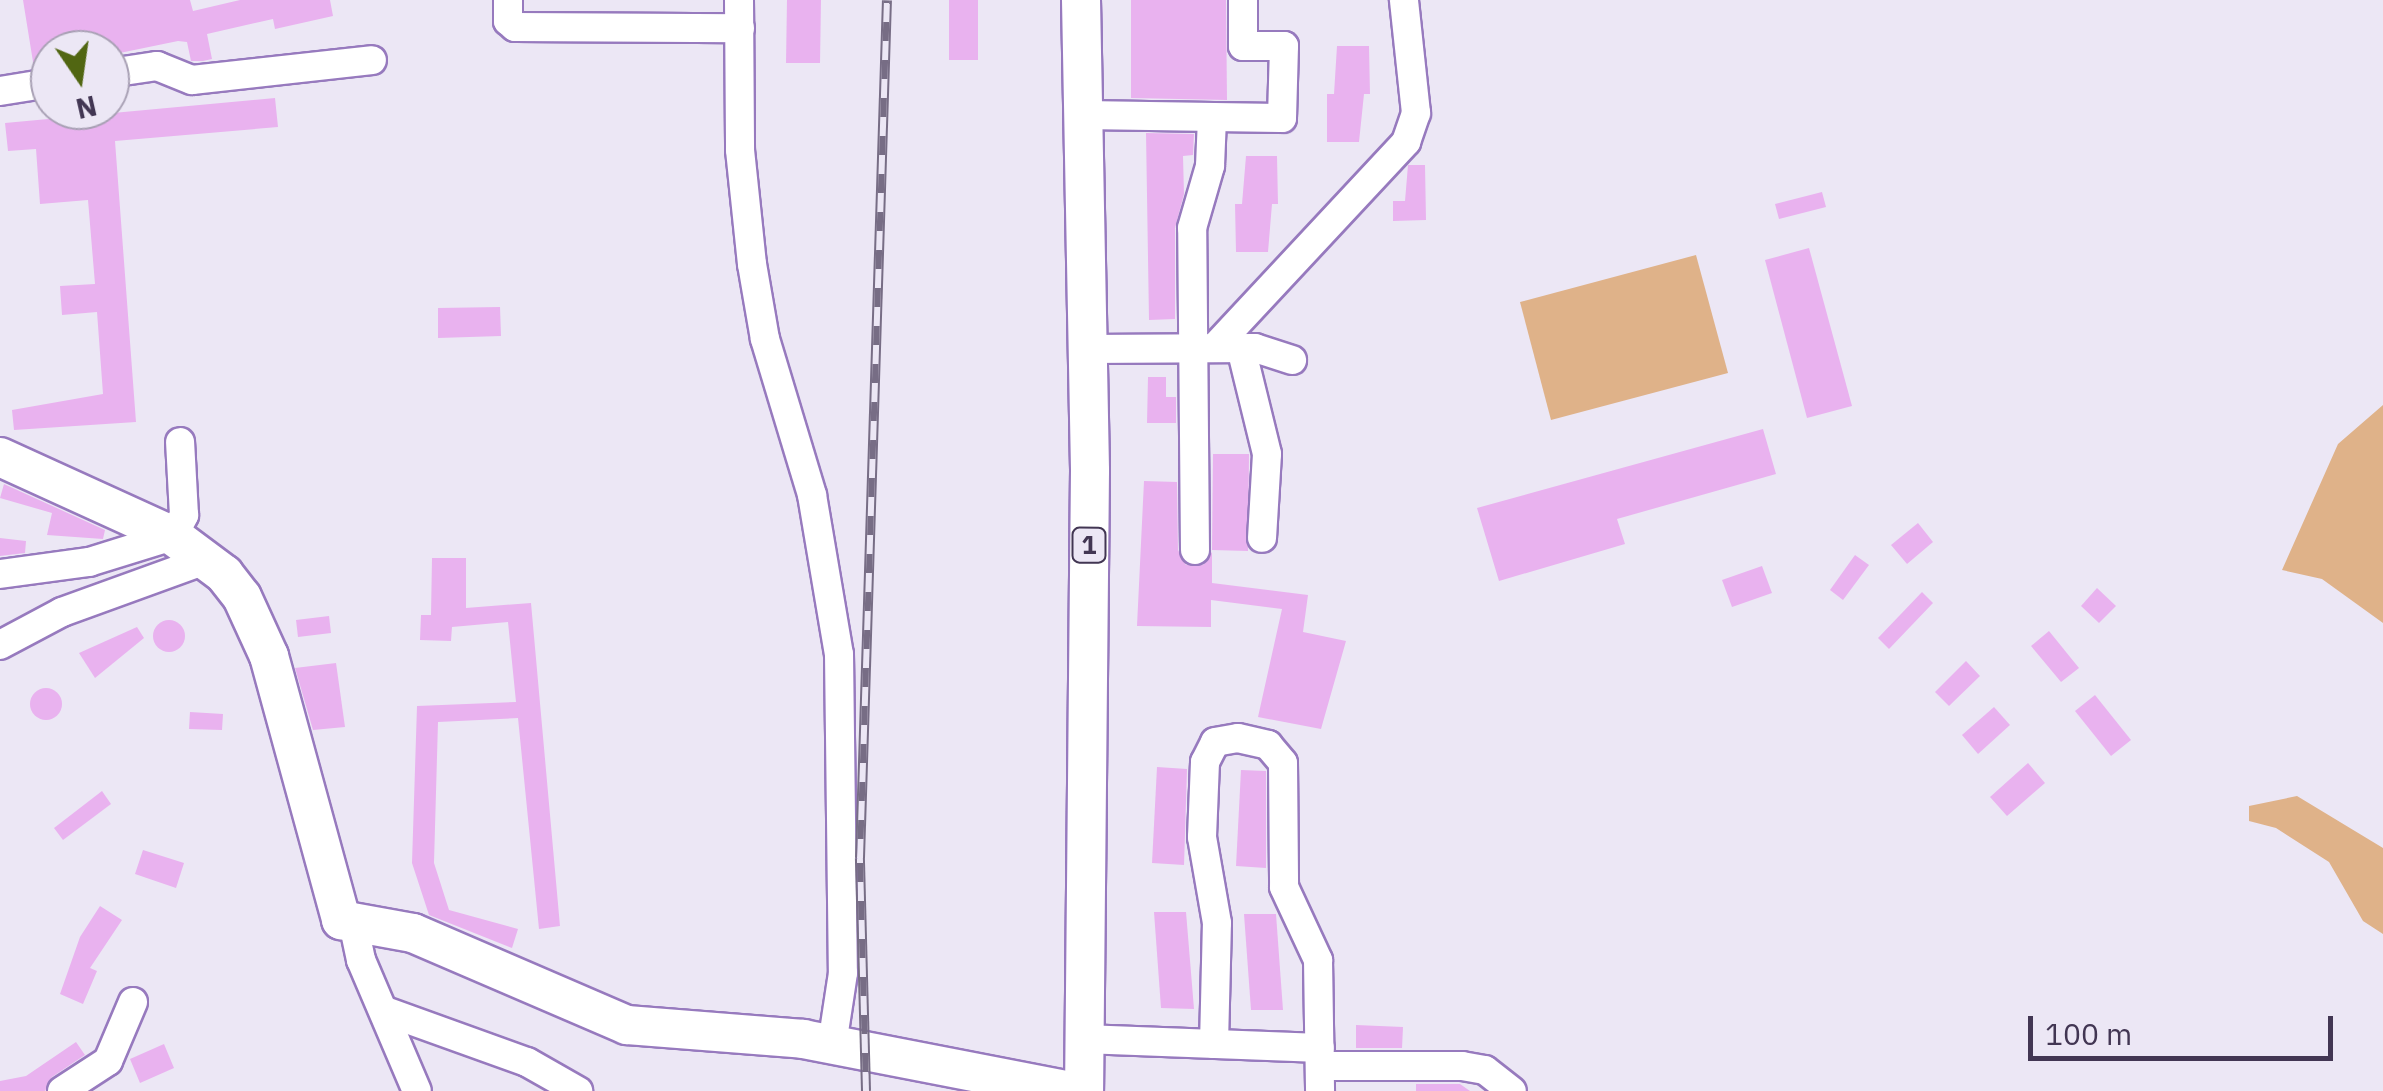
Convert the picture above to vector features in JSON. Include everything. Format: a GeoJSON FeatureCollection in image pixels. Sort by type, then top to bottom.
{"type":"FeatureCollection","features":[{"type":"Feature","properties":{"kind":"main road","name":"1"},"geometry":{"type":"LineString","coordinates":[[1081,0],[1087,349],[1084,1091]]}},
{"type":"Feature","properties":{"kind":"main road"},"geometry":{"type":"LineString","coordinates":[[0,457],[172,536],[206,560],[242,596],[263,640],[341,920],[354,927],[413,933],[627,1025],[832,1045],[1071,1091]]}},
{"type":"Feature","properties":{"kind":"street"},"geometry":{"type":"LineString","coordinates":[[1082,115],[1282,118],[1284,46],[1243,46],[1243,0]]}},
{"type":"Feature","properties":{"kind":"street"},"geometry":{"type":"LineString","coordinates":[[1194,550],[1216,348],[1406,142],[1416,113],[1404,0]]}},
{"type":"Feature","properties":{"kind":"street"},"geometry":{"type":"LineString","coordinates":[[508,3],[508,21],[516,27],[739,14],[740,150],[752,264],[765,339],[816,514],[838,654],[843,972],[832,1045]]}},
{"type":"Feature","properties":{"kind":"street"},"geometry":{"type":"LineString","coordinates":[[130,70],[157,66],[192,80],[372,60]]}},
{"type":"Feature","properties":{"kind":"street"},"geometry":{"type":"LineString","coordinates":[[0,91],[30,86]]}},
{"type":"Feature","properties":{"kind":"street"},"geometry":{"type":"LineString","coordinates":[[1212,118],[1210,166],[1192,228],[1216,348],[1267,454],[1262,538]]}},
{"type":"Feature","properties":{"kind":"street"},"geometry":{"type":"LineString","coordinates":[[1087,349],[1216,348],[1292,360]]}},
{"type":"Feature","properties":{"kind":"street"},"geometry":{"type":"LineString","coordinates":[[0,574],[90,562],[172,536],[184,515],[180,442]]}},
{"type":"Feature","properties":{"kind":"street"},"geometry":{"type":"LineString","coordinates":[[0,645],[62,612],[206,560]]}},
{"type":"Feature","properties":{"kind":"street"},"geometry":{"type":"LineString","coordinates":[[1214,1044],[1217,923],[1202,837],[1205,762],[1215,742],[1238,738],[1268,745],[1283,762],[1284,886],[1318,960],[1320,1068]]}},
{"type":"Feature","properties":{"kind":"street"},"geometry":{"type":"LineString","coordinates":[[354,927],[418,1091]]}},
{"type":"Feature","properties":{"kind":"street"},"geometry":{"type":"LineString","coordinates":[[62,1091],[108,1060],[133,1002]]}},
{"type":"Feature","properties":{"kind":"street"},"geometry":{"type":"LineString","coordinates":[[385,1011],[527,1062],[578,1091]]}},
{"type":"Feature","properties":{"kind":"street"},"geometry":{"type":"LineString","coordinates":[[1084,1039],[1214,1044],[1320,1068],[1462,1066],[1486,1070],[1512,1091]]}},
{"type":"Feature","properties":{"kind":"shaded area"},"geometry":{"type":"Polygon","coordinates":[[[1696,255],[1728,373],[1551,420],[1520,302],[1696,255]]]}},
{"type":"Feature","properties":{"kind":"shaded area"},"geometry":{"type":"Polygon","coordinates":[[[2383,405],[2383,623],[2322,579],[2282,570],[2338,444],[2383,405]]]}},
{"type":"Feature","properties":{"kind":"shaded area"},"geometry":{"type":"Polygon","coordinates":[[[2297,796],[2383,848],[2383,934],[2363,921],[2329,862],[2276,828],[2249,821],[2249,806],[2297,796]]]}},
{"type":"Feature","properties":{"kind":"building"},"geometry":{"type":"Polygon","coordinates":[[[23,0],[190,0],[193,11],[240,0],[330,0],[333,16],[275,29],[273,19],[207,34],[212,59],[203,61],[191,61],[187,42],[130,51],[130,30],[30,30],[30,43],[23,0]]]}},
{"type":"Feature","properties":{"kind":"building"},"geometry":{"type":"Polygon","coordinates":[[[787,0],[821,0],[820,63],[786,63],[787,0]]]}},
{"type":"Feature","properties":{"kind":"building"},"geometry":{"type":"Polygon","coordinates":[[[949,0],[978,0],[978,60],[949,60],[949,0]]]}},
{"type":"Feature","properties":{"kind":"building"},"geometry":{"type":"Polygon","coordinates":[[[1131,0],[1226,0],[1227,100],[1131,98],[1131,0]]]}},
{"type":"Feature","properties":{"kind":"building"},"geometry":{"type":"Polygon","coordinates":[[[1337,46],[1369,46],[1370,94],[1364,94],[1359,142],[1327,142],[1327,94],[1334,94],[1337,46]]]}},
{"type":"Feature","properties":{"kind":"building"},"geometry":{"type":"Polygon","coordinates":[[[275,98],[278,127],[115,141],[136,422],[14,430],[12,410],[103,394],[97,312],[62,315],[60,286],[95,284],[88,200],[40,204],[36,149],[8,151],[5,123],[30,121],[30,130],[130,130],[130,111],[275,98]]]}},
{"type":"Feature","properties":{"kind":"building"},"geometry":{"type":"Polygon","coordinates":[[[1146,133],[1194,134],[1193,155],[1183,156],[1184,194],[1175,228],[1175,319],[1149,320],[1146,133]]]}},
{"type":"Feature","properties":{"kind":"building"},"geometry":{"type":"Polygon","coordinates":[[[1246,156],[1277,156],[1278,204],[1272,204],[1268,252],[1236,252],[1235,204],[1242,204],[1246,156]]]}},
{"type":"Feature","properties":{"kind":"building"},"geometry":{"type":"Polygon","coordinates":[[[1408,165],[1425,165],[1426,220],[1393,221],[1393,201],[1405,201],[1408,165]]]}},
{"type":"Feature","properties":{"kind":"building"},"geometry":{"type":"Polygon","coordinates":[[[1822,192],[1826,207],[1779,219],[1775,204],[1822,192]]]}},
{"type":"Feature","properties":{"kind":"building"},"geometry":{"type":"Polygon","coordinates":[[[1809,248],[1852,406],[1807,418],[1765,260],[1809,248]]]}},
{"type":"Feature","properties":{"kind":"building"},"geometry":{"type":"Polygon","coordinates":[[[500,307],[501,336],[438,338],[438,308],[500,307]]]}},
{"type":"Feature","properties":{"kind":"building"},"geometry":{"type":"Polygon","coordinates":[[[1148,377],[1166,377],[1166,397],[1176,397],[1176,423],[1147,423],[1148,377]]]}},
{"type":"Feature","properties":{"kind":"building"},"geometry":{"type":"Polygon","coordinates":[[[1763,429],[1776,474],[1617,519],[1625,544],[1499,581],[1477,508],[1763,429]]]}},
{"type":"Feature","properties":{"kind":"building"},"geometry":{"type":"Polygon","coordinates":[[[1213,454],[1249,454],[1248,551],[1212,550],[1213,454]]]}},
{"type":"Feature","properties":{"kind":"building"},"geometry":{"type":"Polygon","coordinates":[[[1144,481],[1177,482],[1178,550],[1186,565],[1203,565],[1212,552],[1212,583],[1308,595],[1303,632],[1346,641],[1321,729],[1258,717],[1282,609],[1211,600],[1211,627],[1137,626],[1144,481]]]}},
{"type":"Feature","properties":{"kind":"building"},"geometry":{"type":"Polygon","coordinates":[[[4,484],[105,530],[103,539],[47,535],[52,513],[0,498],[4,484]]]}},
{"type":"Feature","properties":{"kind":"building"},"geometry":{"type":"Polygon","coordinates":[[[1918,523],[1933,542],[1907,564],[1891,545],[1918,523]]]}},
{"type":"Feature","properties":{"kind":"building"},"geometry":{"type":"Polygon","coordinates":[[[0,538],[26,541],[25,553],[0,556],[0,538]]]}},
{"type":"Feature","properties":{"kind":"building"},"geometry":{"type":"Polygon","coordinates":[[[1855,555],[1869,565],[1843,600],[1830,590],[1855,555]]]}},
{"type":"Feature","properties":{"kind":"building"},"geometry":{"type":"Polygon","coordinates":[[[432,558],[466,558],[466,608],[531,603],[560,926],[539,929],[518,718],[438,722],[434,863],[449,910],[518,929],[512,948],[429,915],[412,863],[417,706],[516,702],[508,622],[452,627],[451,641],[420,640],[421,615],[431,615],[432,558]]]}},
{"type":"Feature","properties":{"kind":"building"},"geometry":{"type":"Polygon","coordinates":[[[1762,566],[1772,593],[1732,607],[1722,580],[1762,566]]]}},
{"type":"Feature","properties":{"kind":"building"},"geometry":{"type":"Polygon","coordinates":[[[2097,588],[2116,606],[2099,623],[2081,606],[2097,588]]]}},
{"type":"Feature","properties":{"kind":"building"},"geometry":{"type":"Polygon","coordinates":[[[1922,592],[1933,603],[1889,649],[1878,638],[1922,592]]]}},
{"type":"Feature","properties":{"kind":"building"},"geometry":{"type":"Polygon","coordinates":[[[329,616],[331,633],[298,637],[296,620],[329,616]]]}},
{"type":"Feature","properties":{"kind":"building"},"geometry":{"type":"Polygon","coordinates":[[[169,620],[180,625],[185,636],[180,647],[169,652],[158,647],[153,636],[158,625],[169,620]]]}},
{"type":"Feature","properties":{"kind":"building"},"geometry":{"type":"Polygon","coordinates":[[[137,627],[144,638],[95,678],[79,653],[137,627]]]}},
{"type":"Feature","properties":{"kind":"building"},"geometry":{"type":"Polygon","coordinates":[[[2049,631],[2079,668],[2061,682],[2031,646],[2049,631]]]}},
{"type":"Feature","properties":{"kind":"building"},"geometry":{"type":"Polygon","coordinates":[[[1966,661],[1980,676],[1949,706],[1935,692],[1966,661]]]}},
{"type":"Feature","properties":{"kind":"building"},"geometry":{"type":"Polygon","coordinates":[[[336,663],[345,727],[313,730],[295,668],[336,663]]]}},
{"type":"Feature","properties":{"kind":"building"},"geometry":{"type":"Polygon","coordinates":[[[46,688],[57,693],[62,704],[57,715],[46,720],[35,715],[30,704],[35,693],[46,688]]]}},
{"type":"Feature","properties":{"kind":"building"},"geometry":{"type":"Polygon","coordinates":[[[2095,695],[2131,740],[2111,756],[2075,711],[2095,695]]]}},
{"type":"Feature","properties":{"kind":"building"},"geometry":{"type":"Polygon","coordinates":[[[1994,707],[2010,725],[1978,754],[1962,735],[1994,707]]]}},
{"type":"Feature","properties":{"kind":"building"},"geometry":{"type":"Polygon","coordinates":[[[190,712],[223,714],[222,730],[189,729],[190,712]]]}},
{"type":"Feature","properties":{"kind":"building"},"geometry":{"type":"Polygon","coordinates":[[[2028,763],[2045,783],[2007,816],[1990,797],[2028,763]]]}},
{"type":"Feature","properties":{"kind":"building"},"geometry":{"type":"Polygon","coordinates":[[[1157,767],[1187,769],[1184,865],[1152,863],[1157,767]]]}},
{"type":"Feature","properties":{"kind":"building"},"geometry":{"type":"Polygon","coordinates":[[[1241,770],[1266,771],[1266,868],[1236,866],[1241,770]]]}},
{"type":"Feature","properties":{"kind":"building"},"geometry":{"type":"Polygon","coordinates":[[[102,791],[111,804],[63,840],[54,828],[102,791]]]}},
{"type":"Feature","properties":{"kind":"building"},"geometry":{"type":"Polygon","coordinates":[[[143,850],[184,863],[176,888],[135,874],[143,850]]]}},
{"type":"Feature","properties":{"kind":"building"},"geometry":{"type":"Polygon","coordinates":[[[100,906],[122,920],[90,968],[97,971],[83,1004],[60,994],[80,937],[100,906]]]}},
{"type":"Feature","properties":{"kind":"building"},"geometry":{"type":"Polygon","coordinates":[[[1154,912],[1186,912],[1194,1009],[1161,1008],[1154,912]]]}},
{"type":"Feature","properties":{"kind":"building"},"geometry":{"type":"Polygon","coordinates":[[[1244,914],[1276,914],[1283,1010],[1251,1010],[1244,914]]]}},
{"type":"Feature","properties":{"kind":"building"},"geometry":{"type":"Polygon","coordinates":[[[1356,1025],[1403,1027],[1402,1048],[1356,1048],[1356,1025]]]}},
{"type":"Feature","properties":{"kind":"building"},"geometry":{"type":"Polygon","coordinates":[[[76,1042],[85,1055],[52,1077],[45,1091],[0,1091],[0,1081],[26,1076],[76,1042]]]}},
{"type":"Feature","properties":{"kind":"building"},"geometry":{"type":"Polygon","coordinates":[[[164,1044],[174,1068],[140,1083],[130,1059],[164,1044]]]}},
{"type":"Feature","properties":{"kind":"building"},"geometry":{"type":"Polygon","coordinates":[[[1416,1084],[1460,1084],[1470,1091],[1416,1091],[1416,1084]]]}},
{"type":"Feature","properties":{"kind":"railway"},"geometry":{"type":"LineString","coordinates":[[866,1091],[860,858],[887,0]]}}]}
